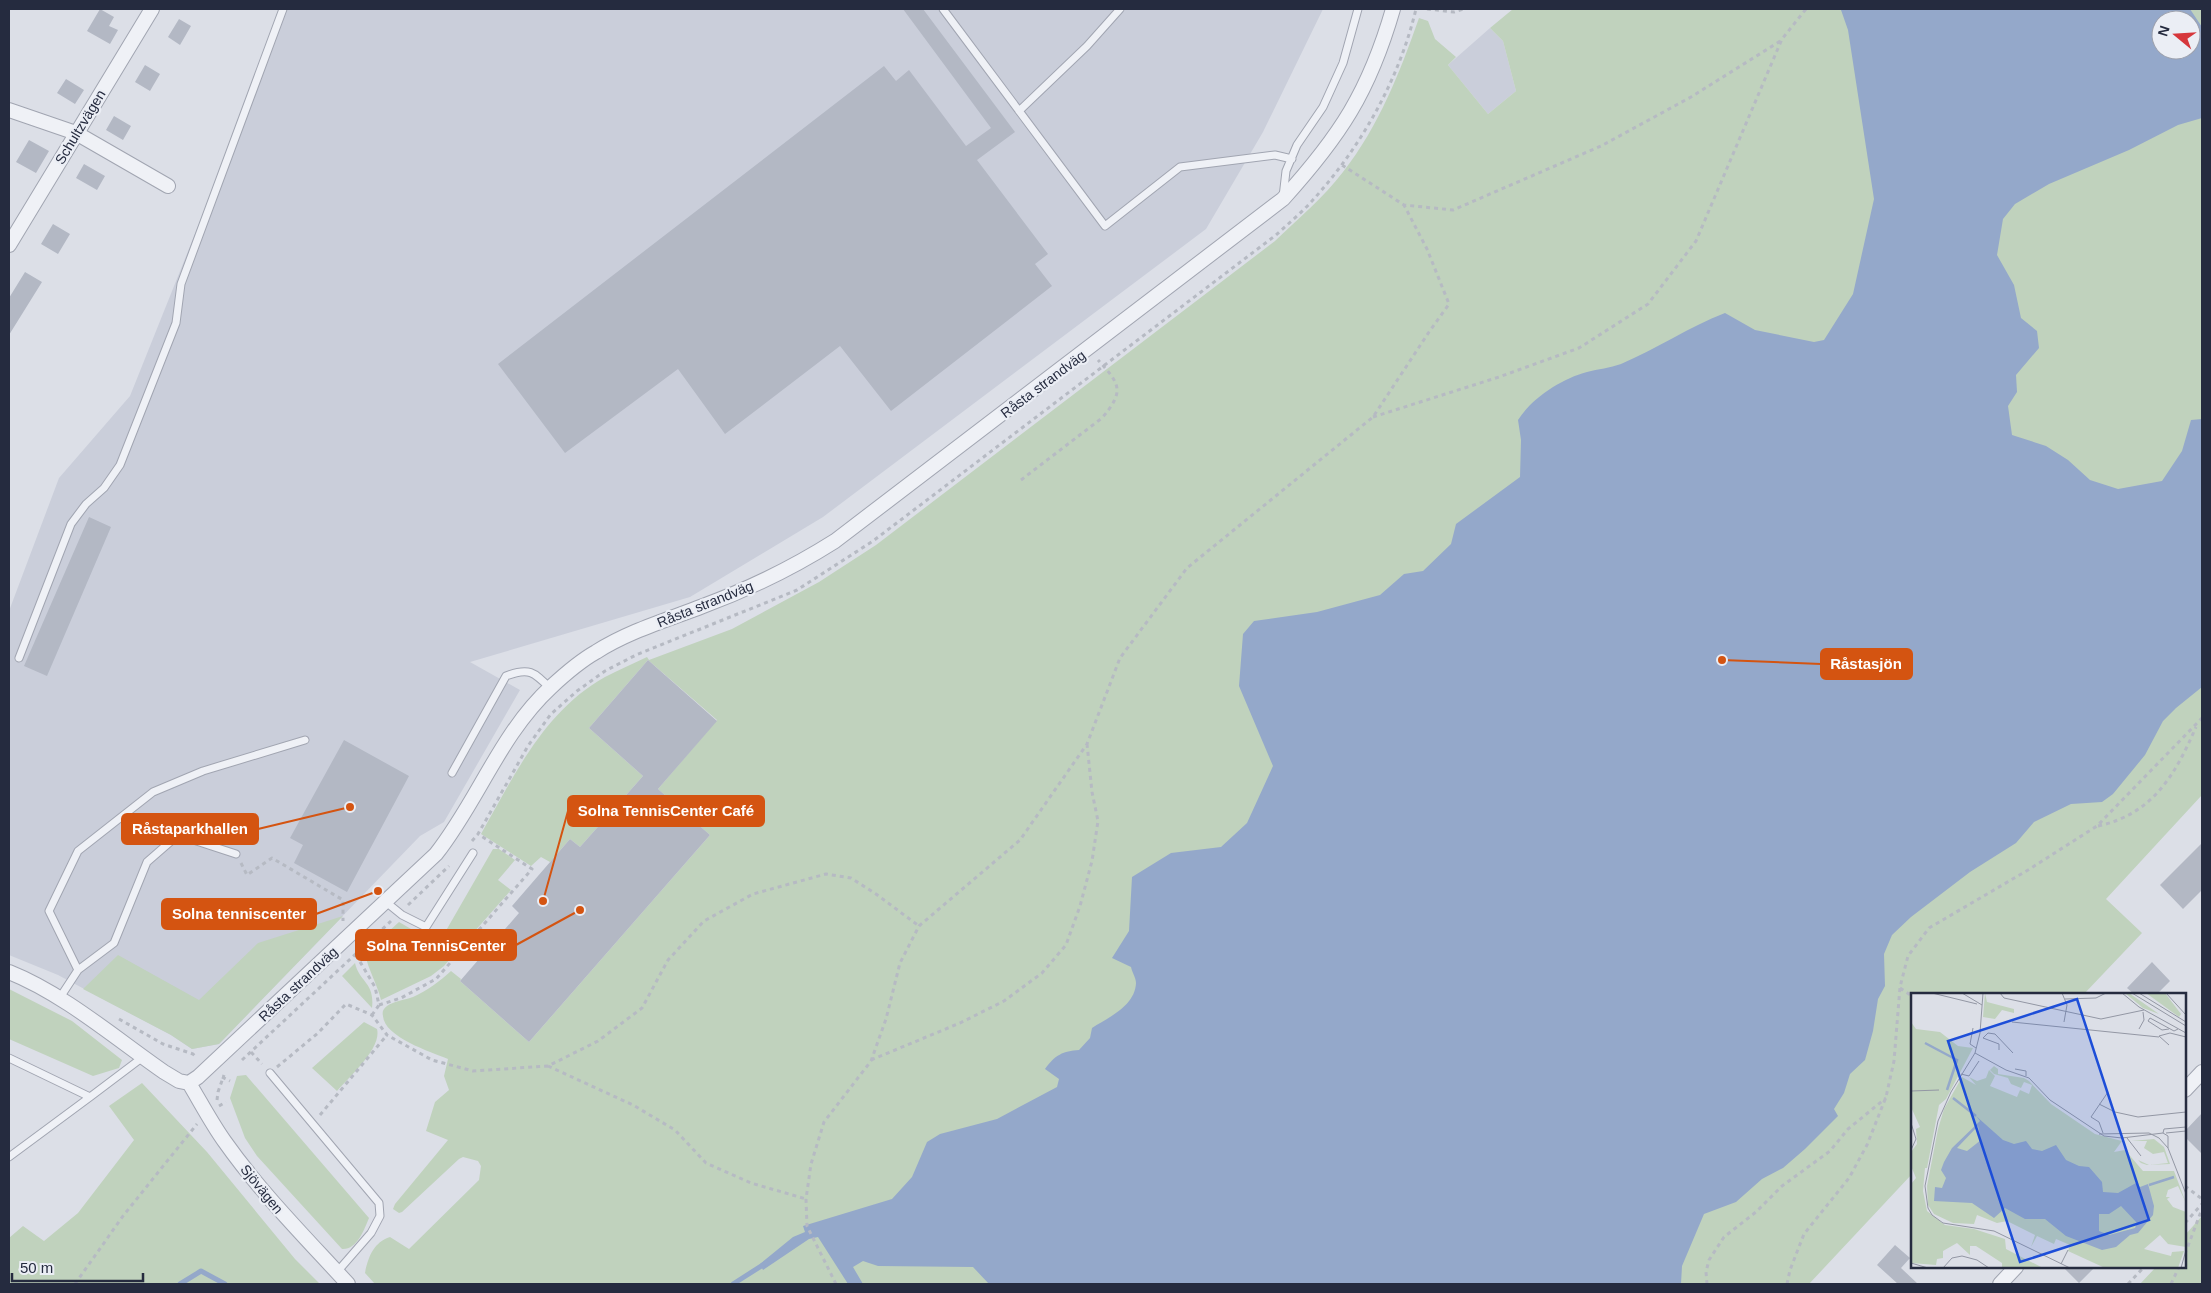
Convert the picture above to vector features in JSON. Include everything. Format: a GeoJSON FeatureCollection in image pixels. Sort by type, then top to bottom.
{"type":"FeatureCollection","features":[{"type":"Feature","properties":{"kind":"street","name":"Schultzvägen"},"geometry":{"type":"LineString","coordinates":[[9,246],[152,9]]}},
{"type":"Feature","properties":{"kind":"street","name":"Råsta strandväg"},"geometry":{"type":"LineString","coordinates":[[189,1084],[436,854],[452,833],[511,734],[550,688],[595,652],[621,638],[751,586],[811,557],[864,520],[1282,199],[1316,162],[1348,116],[1371,72],[1393,9]]}},
{"type":"Feature","properties":{"kind":"street"},"geometry":{"type":"LineString","coordinates":[[9,110],[76,133],[168,186]]}},
{"type":"Feature","properties":{"kind":"street"},"geometry":{"type":"LineString","coordinates":[[9,972],[26,979],[59,998],[164,1072],[179,1081],[189,1084]]}},
{"type":"Feature","properties":{"kind":"street"},"geometry":{"type":"LineString","coordinates":[[2186,1089],[2202,1072]]}},
{"type":"Feature","properties":{"kind":"street","name":"Sjövägen"},"geometry":{"type":"LineString","coordinates":[[189,1084],[225,1142],[287,1219],[348,1284]]}},
{"type":"Feature","properties":{"kind":"street"},"geometry":{"type":"LineString","coordinates":[[2000,1284],[2015,1268]]}},
{"type":"Feature","properties":{"kind":"lane"},"geometry":{"type":"LineString","coordinates":[[18,658],[71,524],[86,504],[104,488],[123,456],[176,323],[181,284],[283,9]]}},
{"type":"Feature","properties":{"kind":"lane"},"geometry":{"type":"LineString","coordinates":[[943,9],[1105,226],[1180,167],[1276,154],[1292,159]]}},
{"type":"Feature","properties":{"kind":"lane"},"geometry":{"type":"LineString","coordinates":[[1019,111],[1087,46],[1120,9]]}},
{"type":"Feature","properties":{"kind":"lane"},"geometry":{"type":"LineString","coordinates":[[1282,199],[1286,171],[1297,145],[1323,107],[1343,63],[1358,9]]}},
{"type":"Feature","properties":{"kind":"lane"},"geometry":{"type":"LineString","coordinates":[[452,773],[506,676],[520,670],[534,673],[550,688]]}},
{"type":"Feature","properties":{"kind":"lane"},"geometry":{"type":"LineString","coordinates":[[78,970],[49,911],[78,851],[153,792],[203,770],[305,740]]}},
{"type":"Feature","properties":{"kind":"lane"},"geometry":{"type":"LineString","coordinates":[[59,998],[78,970],[114,943],[147,862],[178,835],[236,854]]}},
{"type":"Feature","properties":{"kind":"lane"},"geometry":{"type":"LineString","coordinates":[[386,902],[402,916],[426,927],[473,852]]}},
{"type":"Feature","properties":{"kind":"lane"},"geometry":{"type":"LineString","coordinates":[[9,1156],[143,1057]]}},
{"type":"Feature","properties":{"kind":"lane"},"geometry":{"type":"LineString","coordinates":[[9,1058],[90,1097]]}},
{"type":"Feature","properties":{"kind":"lane"},"geometry":{"type":"LineString","coordinates":[[270,1073],[379,1203],[380,1216],[371,1234],[337,1272]]}},
{"type":"Feature","properties":{"kind":"path"},"geometry":{"type":"LineString","coordinates":[[1427,9],[1454,12],[1463,9]]}},
{"type":"Feature","properties":{"kind":"path"},"geometry":{"type":"LineString","coordinates":[[1373,417],[1499,377],[1579,348],[1648,304],[1696,241],[1782,40],[1806,9]]}},
{"type":"Feature","properties":{"kind":"path"},"geometry":{"type":"LineString","coordinates":[[1342,165],[1404,205],[1453,210],[1601,146],[1691,97],[1782,40]]}},
{"type":"Feature","properties":{"kind":"path"},"geometry":{"type":"LineString","coordinates":[[836,1284],[814,1238],[806,1226],[806,1199],[811,1164],[824,1122],[870,1061],[886,1019],[900,963],[919,926],[1020,840],[1087,744],[1120,658],[1187,568],[1373,417],[1449,304],[1427,249],[1404,205]]}},
{"type":"Feature","properties":{"kind":"path"},"geometry":{"type":"LineString","coordinates":[[1021,480],[1102,418],[1113,406],[1118,390],[1115,378],[1088,349]]}},
{"type":"Feature","properties":{"kind":"path"},"geometry":{"type":"LineString","coordinates":[[2098,826],[2110,824],[2139,810],[2154,798],[2186,752],[2202,718]]}},
{"type":"Feature","properties":{"kind":"path"},"geometry":{"type":"LineString","coordinates":[[1787,1284],[1790,1270],[1804,1234],[1849,1178],[1867,1145],[1886,1097],[1894,1061],[1900,987],[1908,956],[1929,928],[2098,826],[2198,725]]}},
{"type":"Feature","properties":{"kind":"path"},"geometry":{"type":"LineString","coordinates":[[870,1061],[960,1023],[1004,1001],[1042,973],[1066,945],[1080,906],[1092,861],[1098,821],[1092,792],[1087,744]]}},
{"type":"Feature","properties":{"kind":"path"},"geometry":{"type":"LineString","coordinates":[[372,1015],[379,1005],[401,998],[436,979],[532,869],[478,834]]}},
{"type":"Feature","properties":{"kind":"path"},"geometry":{"type":"LineString","coordinates":[[247,875],[272,858],[343,900],[344,922]]}},
{"type":"Feature","properties":{"kind":"path"},"geometry":{"type":"LineString","coordinates":[[379,1005],[375,986],[356,955],[251,1052],[270,1073],[318,1033],[346,1004],[372,1015],[388,1035],[432,1060],[473,1071],[548,1066],[598,1041],[642,1008],[668,960],[704,921],[753,894],[826,874],[851,878],[919,926]]}},
{"type":"Feature","properties":{"kind":"path"},"geometry":{"type":"LineString","coordinates":[[1900,987],[1911,995]]}},
{"type":"Feature","properties":{"kind":"path"},"geometry":{"type":"LineString","coordinates":[[312,1124],[388,1035]]}},
{"type":"Feature","properties":{"kind":"path"},"geometry":{"type":"LineString","coordinates":[[548,1066],[633,1104],[675,1130],[706,1163],[751,1183],[806,1199]]}},
{"type":"Feature","properties":{"kind":"path"},"geometry":{"type":"LineString","coordinates":[[217,1108],[218,1092],[222,1077],[230,1082]]}},
{"type":"Feature","properties":{"kind":"path"},"geometry":{"type":"LineString","coordinates":[[1707,1284],[1706,1272],[1709,1260],[1724,1236],[1756,1212],[1782,1186],[1830,1151],[1848,1129],[1886,1097]]}},
{"type":"Feature","properties":{"kind":"path"},"geometry":{"type":"LineString","coordinates":[[75,1284],[123,1216],[194,1126]]}},
{"type":"Feature","properties":{"kind":"path"},"geometry":{"type":"LineString","coordinates":[[2186,1187],[2202,1199]]}},
{"type":"Feature","properties":{"kind":"path"},"geometry":{"type":"LineString","coordinates":[[2186,1222],[2202,1204]]}},
{"type":"Feature","properties":{"kind":"path"},"geometry":{"type":"LineString","coordinates":[[2186,1251],[2202,1209]]}},
{"type":"Feature","properties":{"kind":"path"},"geometry":{"type":"LineString","coordinates":[[2128,1284],[2143,1268]]}},
{"type":"Feature","properties":{"kind":"path"},"geometry":{"type":"LineString","coordinates":[[2171,1284],[2179,1268]]}},
{"type":"Feature","properties":{"kind":"shaded area"},"geometry":{"type":"Polygon","coordinates":[[[285,9],[1323,9],[1263,132],[1206,229],[823,517],[690,597],[470,662],[520,690],[444,822],[420,836],[219,1044],[192,1049],[171,1035],[58,975],[9,955],[9,611],[59,478],[130,396],[285,9]]]}},
{"type":"Feature","properties":{"kind":"shaded area"},"geometry":{"type":"Polygon","coordinates":[[[1490,28],[1503,41],[1516,91],[1488,114],[1448,65],[1490,28]]]}},
{"type":"Feature","properties":{"kind":"green space"},"geometry":{"type":"Polygon","coordinates":[[[1513,9],[2202,9],[2202,795],[2106,899],[2142,933],[2085,993],[1911,993],[1911,1175],[1809,1284],[375,1284],[365,1273],[370,1256],[376,1246],[384,1239],[390,1237],[409,1249],[479,1180],[481,1166],[478,1161],[463,1157],[402,1212],[399,1213],[393,1209],[395,1204],[448,1140],[426,1131],[435,1102],[449,1090],[444,1076],[448,1059],[420,1048],[391,1031],[385,1024],[383,1012],[385,1008],[393,1003],[423,992],[451,971],[529,1042],[710,835],[658,789],[717,720],[648,660],[589,728],[643,776],[580,847],[570,839],[550,862],[541,857],[531,866],[481,834],[532,746],[565,708],[584,691],[605,677],[647,657],[649,660],[732,629],[819,582],[876,545],[1275,241],[1327,191],[1356,154],[1387,98],[1419,18],[1428,21],[1435,39],[1456,57],[1448,65],[1488,114],[1516,91],[1503,41],[1490,28],[1513,9]]]}},
{"type":"Feature","properties":{"kind":"green space"},"geometry":{"type":"Polygon","coordinates":[[[493,849],[499,849],[515,860],[498,880],[511,890],[444,966],[431,976],[381,1000],[365,953],[399,922],[430,940],[440,941],[493,849]]]}},
{"type":"Feature","properties":{"kind":"green space"},"geometry":{"type":"Polygon","coordinates":[[[343,916],[219,1044],[192,1049],[171,1035],[83,989],[118,955],[199,1000],[258,943],[343,916]]]}},
{"type":"Feature","properties":{"kind":"green space"},"geometry":{"type":"Polygon","coordinates":[[[355,963],[369,987],[372,1008],[342,976],[355,963]]]}},
{"type":"Feature","properties":{"kind":"green space"},"geometry":{"type":"Polygon","coordinates":[[[9,989],[72,1021],[122,1060],[119,1068],[93,1076],[9,1039],[9,989]]]}},
{"type":"Feature","properties":{"kind":"green space"},"geometry":{"type":"Polygon","coordinates":[[[364,1022],[377,1029],[375,1045],[364,1062],[337,1091],[312,1068],[364,1022]]]}},
{"type":"Feature","properties":{"kind":"green space"},"geometry":{"type":"Polygon","coordinates":[[[246,1075],[369,1218],[356,1243],[352,1246],[342,1249],[257,1156],[245,1138],[230,1098],[237,1076],[246,1075]]]}},
{"type":"Feature","properties":{"kind":"green space"},"geometry":{"type":"Polygon","coordinates":[[[142,1083],[207,1152],[295,1259],[320,1284],[9,1284],[9,1238],[23,1226],[44,1241],[78,1213],[134,1140],[109,1106],[142,1083]]]}},
{"type":"Feature","properties":{"kind":"green space"},"geometry":{"type":"Polygon","coordinates":[[[2202,1216],[2202,1284],[2140,1284],[2155,1268],[2186,1268],[2186,1234],[2202,1216]]]}},
{"type":"Feature","properties":{"kind":"water"},"geometry":{"type":"Polygon","coordinates":[[[1844,9],[2190,9],[2151,10],[2151,60],[2201,60],[2201,26],[2202,27],[2202,118],[2178,125],[2129,150],[2049,184],[2015,204],[2003,219],[1997,255],[2014,285],[2021,318],[2037,331],[2039,348],[2016,375],[2017,392],[2008,406],[2012,435],[2046,446],[2068,460],[2090,480],[2118,489],[2162,481],[2182,451],[2191,420],[2202,419],[2202,687],[2163,721],[2145,755],[2113,794],[2102,802],[2071,804],[2034,822],[2016,843],[1970,872],[1911,917],[1892,935],[1884,954],[1885,986],[1878,999],[1873,1031],[1865,1060],[1850,1074],[1844,1093],[1834,1109],[1838,1116],[1783,1168],[1762,1179],[1736,1202],[1704,1214],[1682,1266],[1681,1284],[989,1284],[973,1267],[878,1266],[863,1261],[853,1267],[863,1284],[848,1284],[818,1237],[809,1239],[763,1270],[760,1264],[793,1237],[805,1232],[803,1226],[892,1199],[912,1177],[927,1142],[940,1134],[997,1119],[1057,1087],[1059,1079],[1045,1069],[1049,1064],[1056,1057],[1068,1051],[1079,1050],[1090,1038],[1092,1028],[1120,1010],[1131,998],[1135,991],[1136,983],[1131,967],[1112,958],[1129,931],[1132,877],[1171,853],[1221,847],[1247,823],[1273,766],[1239,686],[1243,634],[1254,621],[1317,612],[1380,595],[1404,574],[1423,571],[1451,544],[1456,524],[1520,477],[1521,440],[1518,420],[1539,397],[1567,379],[1621,364],[1725,313],[1755,330],[1814,342],[1824,340],[1853,294],[1874,199],[1848,30],[1841,10],[1844,9]]]}},
{"type":"Feature","properties":{"kind":"building"},"geometry":{"type":"Polygon","coordinates":[[[100,9],[114,17],[109,26],[118,30],[110,44],[87,31],[100,9]]]}},
{"type":"Feature","properties":{"kind":"building"},"geometry":{"type":"Polygon","coordinates":[[[903,9],[923,9],[1015,132],[977,160],[1048,254],[1035,264],[1052,286],[891,411],[840,346],[725,434],[678,369],[565,453],[498,364],[884,66],[896,81],[909,70],[966,146],[991,128],[903,9]]]}},
{"type":"Feature","properties":{"kind":"building"},"geometry":{"type":"Polygon","coordinates":[[[179,19],[191,26],[180,45],[168,37],[179,19]]]}},
{"type":"Feature","properties":{"kind":"building"},"geometry":{"type":"Polygon","coordinates":[[[145,65],[160,74],[150,91],[135,82],[145,65]]]}},
{"type":"Feature","properties":{"kind":"building"},"geometry":{"type":"Polygon","coordinates":[[[66,79],[84,90],[75,104],[57,93],[66,79]]]}},
{"type":"Feature","properties":{"kind":"building"},"geometry":{"type":"Polygon","coordinates":[[[114,116],[131,126],[123,140],[106,130],[114,116]]]}},
{"type":"Feature","properties":{"kind":"building"},"geometry":{"type":"Polygon","coordinates":[[[29,140],[49,151],[36,173],[16,162],[29,140]]]}},
{"type":"Feature","properties":{"kind":"building"},"geometry":{"type":"Polygon","coordinates":[[[84,164],[105,176],[97,190],[76,178],[84,164]]]}},
{"type":"Feature","properties":{"kind":"building"},"geometry":{"type":"Polygon","coordinates":[[[53,224],[70,234],[58,254],[41,244],[53,224]]]}},
{"type":"Feature","properties":{"kind":"building"},"geometry":{"type":"Polygon","coordinates":[[[25,272],[42,282],[9,335],[9,298],[25,272]]]}},
{"type":"Feature","properties":{"kind":"building"},"geometry":{"type":"Polygon","coordinates":[[[89,517],[111,527],[47,676],[24,666],[89,517]]]}},
{"type":"Feature","properties":{"kind":"building"},"geometry":{"type":"Polygon","coordinates":[[[648,660],[717,721],[658,789],[710,835],[529,1042],[460,981],[519,913],[512,906],[570,839],[580,847],[643,776],[589,728],[648,660]]]}},
{"type":"Feature","properties":{"kind":"building"},"geometry":{"type":"Polygon","coordinates":[[[344,740],[409,776],[347,892],[294,863],[303,845],[290,838],[344,740]]]}},
{"type":"Feature","properties":{"kind":"building"},"geometry":{"type":"Polygon","coordinates":[[[2202,843],[2202,890],[2183,909],[2160,885],[2202,843]]]}},
{"type":"Feature","properties":{"kind":"building"},"geometry":{"type":"Polygon","coordinates":[[[2152,962],[2170,981],[2158,993],[2133,993],[2127,988],[2152,962]]]}},
{"type":"Feature","properties":{"kind":"building"},"geometry":{"type":"Polygon","coordinates":[[[2202,1113],[2202,1154],[2186,1138],[2186,1130],[2202,1113]]]}},
{"type":"Feature","properties":{"kind":"building"},"geometry":{"type":"Polygon","coordinates":[[[1895,1245],[1910,1258],[1901,1268],[1918,1284],[1898,1284],[1877,1265],[1895,1245]]]}},
{"type":"Feature","properties":{"kind":"building"},"geometry":{"type":"Polygon","coordinates":[[[2064,1268],[2094,1268],[2079,1283],[2064,1268]]]}},
{"type":"Feature","properties":{"kind":"waterway"},"geometry":{"type":"LineString","coordinates":[[733,1284],[766,1263]]}},
{"type":"Feature","properties":{"kind":"waterway"},"geometry":{"type":"LineString","coordinates":[[180,1284],[201,1271],[225,1284]]}},
{"type":"Feature","properties":{"kind":"place","name":"Råstasjön"},"geometry":{"type":"Point","coordinates":[1722,660]}},
{"type":"Feature","properties":{"kind":"place","name":"Råstaparkhallen"},"geometry":{"type":"Point","coordinates":[350,807]}},
{"type":"Feature","properties":{"kind":"place","name":"Solna tenniscenter"},"geometry":{"type":"Point","coordinates":[378,891]}},
{"type":"Feature","properties":{"kind":"place","name":"Solna TennisCenter Café"},"geometry":{"type":"Point","coordinates":[543,901]}},
{"type":"Feature","properties":{"kind":"place","name":"Solna TennisCenter"},"geometry":{"type":"Point","coordinates":[580,910]}}]}
